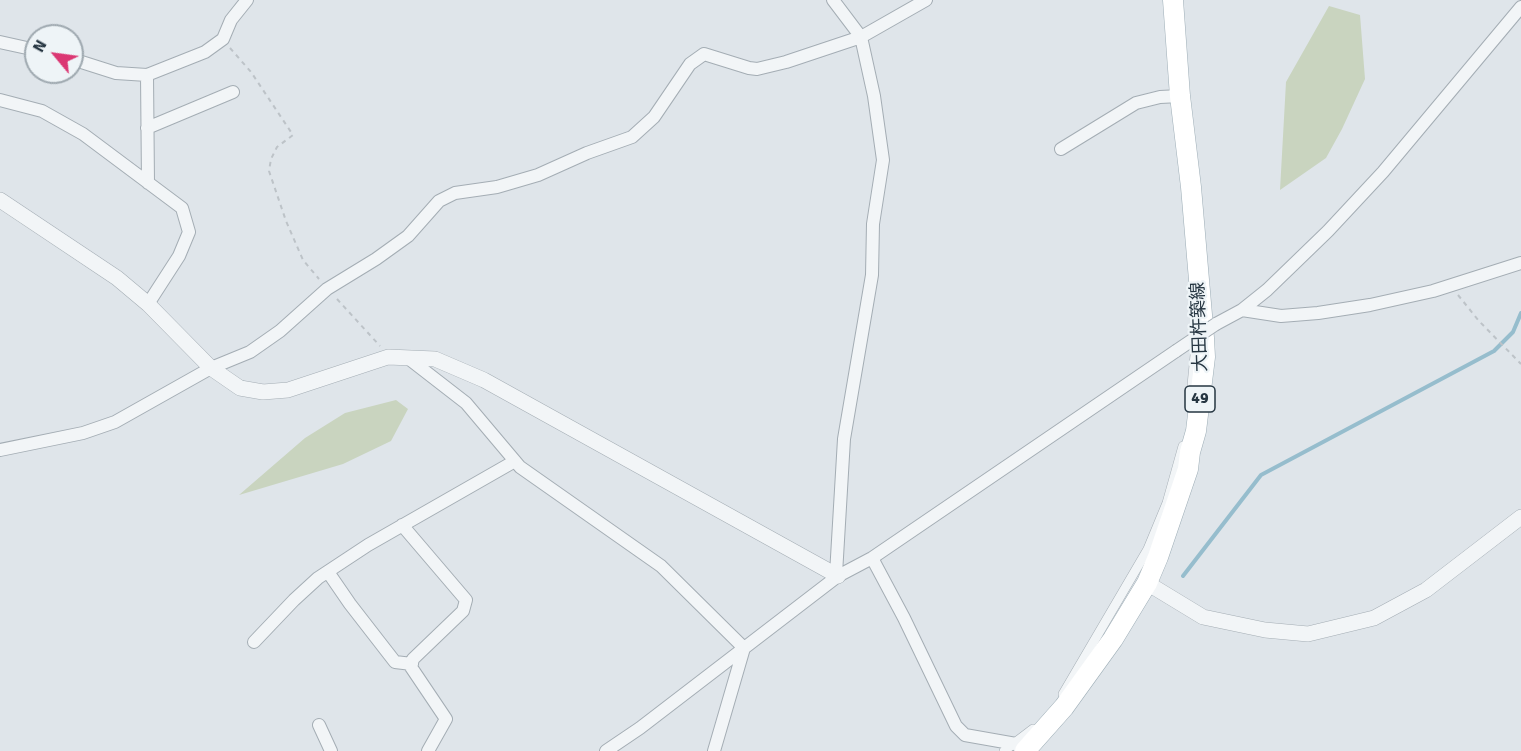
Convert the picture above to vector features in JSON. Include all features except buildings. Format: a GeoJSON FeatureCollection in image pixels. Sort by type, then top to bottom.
{"type":"FeatureCollection","features":[{"type":"Feature","properties":{"kind":"main road","name":"大田杵築線"},"geometry":{"type":"LineString","coordinates":[[1021,749],[1064,707],[1113,639],[1147,583],[1158,558],[1188,468],[1196,431],[1205,357],[1191,187],[1178,96],[1173,0]]}},
{"type":"Feature","properties":{"kind":"street"},"geometry":{"type":"LineString","coordinates":[[84,63],[116,73],[147,75],[205,52],[223,39],[231,20],[247,0]]}},
{"type":"Feature","properties":{"kind":"street"},"geometry":{"type":"LineString","coordinates":[[833,0],[861,37],[874,96],[883,160],[873,224],[872,275],[844,440],[837,575]]}},
{"type":"Feature","properties":{"kind":"street"},"geometry":{"type":"LineString","coordinates":[[0,450],[83,433],[115,422],[211,368],[250,352],[280,331],[327,289],[408,236],[439,201],[455,193],[497,187],[538,175],[587,153],[632,137],[654,117],[690,64],[704,54],[757,69],[786,62],[861,37],[926,0]]}},
{"type":"Feature","properties":{"kind":"street"},"geometry":{"type":"LineString","coordinates":[[1004,751],[1021,749],[1037,726],[1059,703],[1148,549],[1167,503],[1185,437],[1197,340],[1174,120],[1178,96],[1164,0]]}},
{"type":"Feature","properties":{"kind":"street"},"geometry":{"type":"LineString","coordinates":[[606,751],[640,728],[837,575],[872,558],[1216,324],[1242,310],[1267,290],[1328,231],[1383,172],[1521,7]]}},
{"type":"Feature","properties":{"kind":"street"},"geometry":{"type":"LineString","coordinates":[[0,42],[24,47]]}},
{"type":"Feature","properties":{"kind":"street"},"geometry":{"type":"LineString","coordinates":[[147,75],[148,183]]}},
{"type":"Feature","properties":{"kind":"street"},"geometry":{"type":"LineString","coordinates":[[147,128],[233,92]]}},
{"type":"Feature","properties":{"kind":"street"},"geometry":{"type":"LineString","coordinates":[[1061,149],[1136,103],[1160,97],[1178,96]]}},
{"type":"Feature","properties":{"kind":"street"},"geometry":{"type":"LineString","coordinates":[[0,100],[42,111],[83,134],[182,208],[189,232],[179,256],[148,304]]}},
{"type":"Feature","properties":{"kind":"street"},"geometry":{"type":"LineString","coordinates":[[0,200],[117,278],[148,304],[211,368],[240,388],[262,392],[288,390],[388,357],[435,359],[484,380],[837,575]]}},
{"type":"Feature","properties":{"kind":"street"},"geometry":{"type":"LineString","coordinates":[[1242,310],[1281,316],[1370,305],[1449,286],[1521,263]]}},
{"type":"Feature","properties":{"kind":"street"},"geometry":{"type":"LineString","coordinates":[[408,358],[466,403],[515,461],[553,491],[661,566],[744,648]]}},
{"type":"Feature","properties":{"kind":"street"},"geometry":{"type":"LineString","coordinates":[[254,642],[294,600],[328,572],[402,525],[515,461]]}},
{"type":"Feature","properties":{"kind":"street"},"geometry":{"type":"LineString","coordinates":[[1147,583],[1203,617],[1265,630],[1308,634],[1374,618],[1426,590],[1521,517]]}},
{"type":"Feature","properties":{"kind":"street"},"geometry":{"type":"LineString","coordinates":[[402,525],[466,600],[463,611],[413,659],[411,667],[446,719],[428,751]]}},
{"type":"Feature","properties":{"kind":"street"},"geometry":{"type":"LineString","coordinates":[[872,558],[956,726],[965,735],[1021,749]]}},
{"type":"Feature","properties":{"kind":"street"},"geometry":{"type":"LineString","coordinates":[[328,572],[395,662],[412,664]]}},
{"type":"Feature","properties":{"kind":"street"},"geometry":{"type":"LineString","coordinates":[[714,751],[744,648]]}},
{"type":"Feature","properties":{"kind":"street"},"geometry":{"type":"LineString","coordinates":[[319,725],[331,751]]}},
{"type":"Feature","properties":{"kind":"path"},"geometry":{"type":"LineString","coordinates":[[223,39],[252,72],[293,135],[277,147],[271,159],[269,171],[286,221],[303,260],[388,357]]}},
{"type":"Feature","properties":{"kind":"path"},"geometry":{"type":"LineString","coordinates":[[1449,286],[1521,364]]}},
{"type":"Feature","properties":{"kind":"green space"},"geometry":{"type":"Polygon","coordinates":[[[1329,6],[1360,15],[1365,79],[1326,158],[1280,190],[1286,82],[1329,6]]]}},
{"type":"Feature","properties":{"kind":"green space"},"geometry":{"type":"Polygon","coordinates":[[[396,400],[408,409],[391,441],[343,464],[239,495],[305,438],[345,413],[396,400]]]}},
{"type":"Feature","properties":{"kind":"waterway"},"geometry":{"type":"LineString","coordinates":[[1183,576],[1261,475],[1494,351],[1513,332],[1521,313]]}}]}
